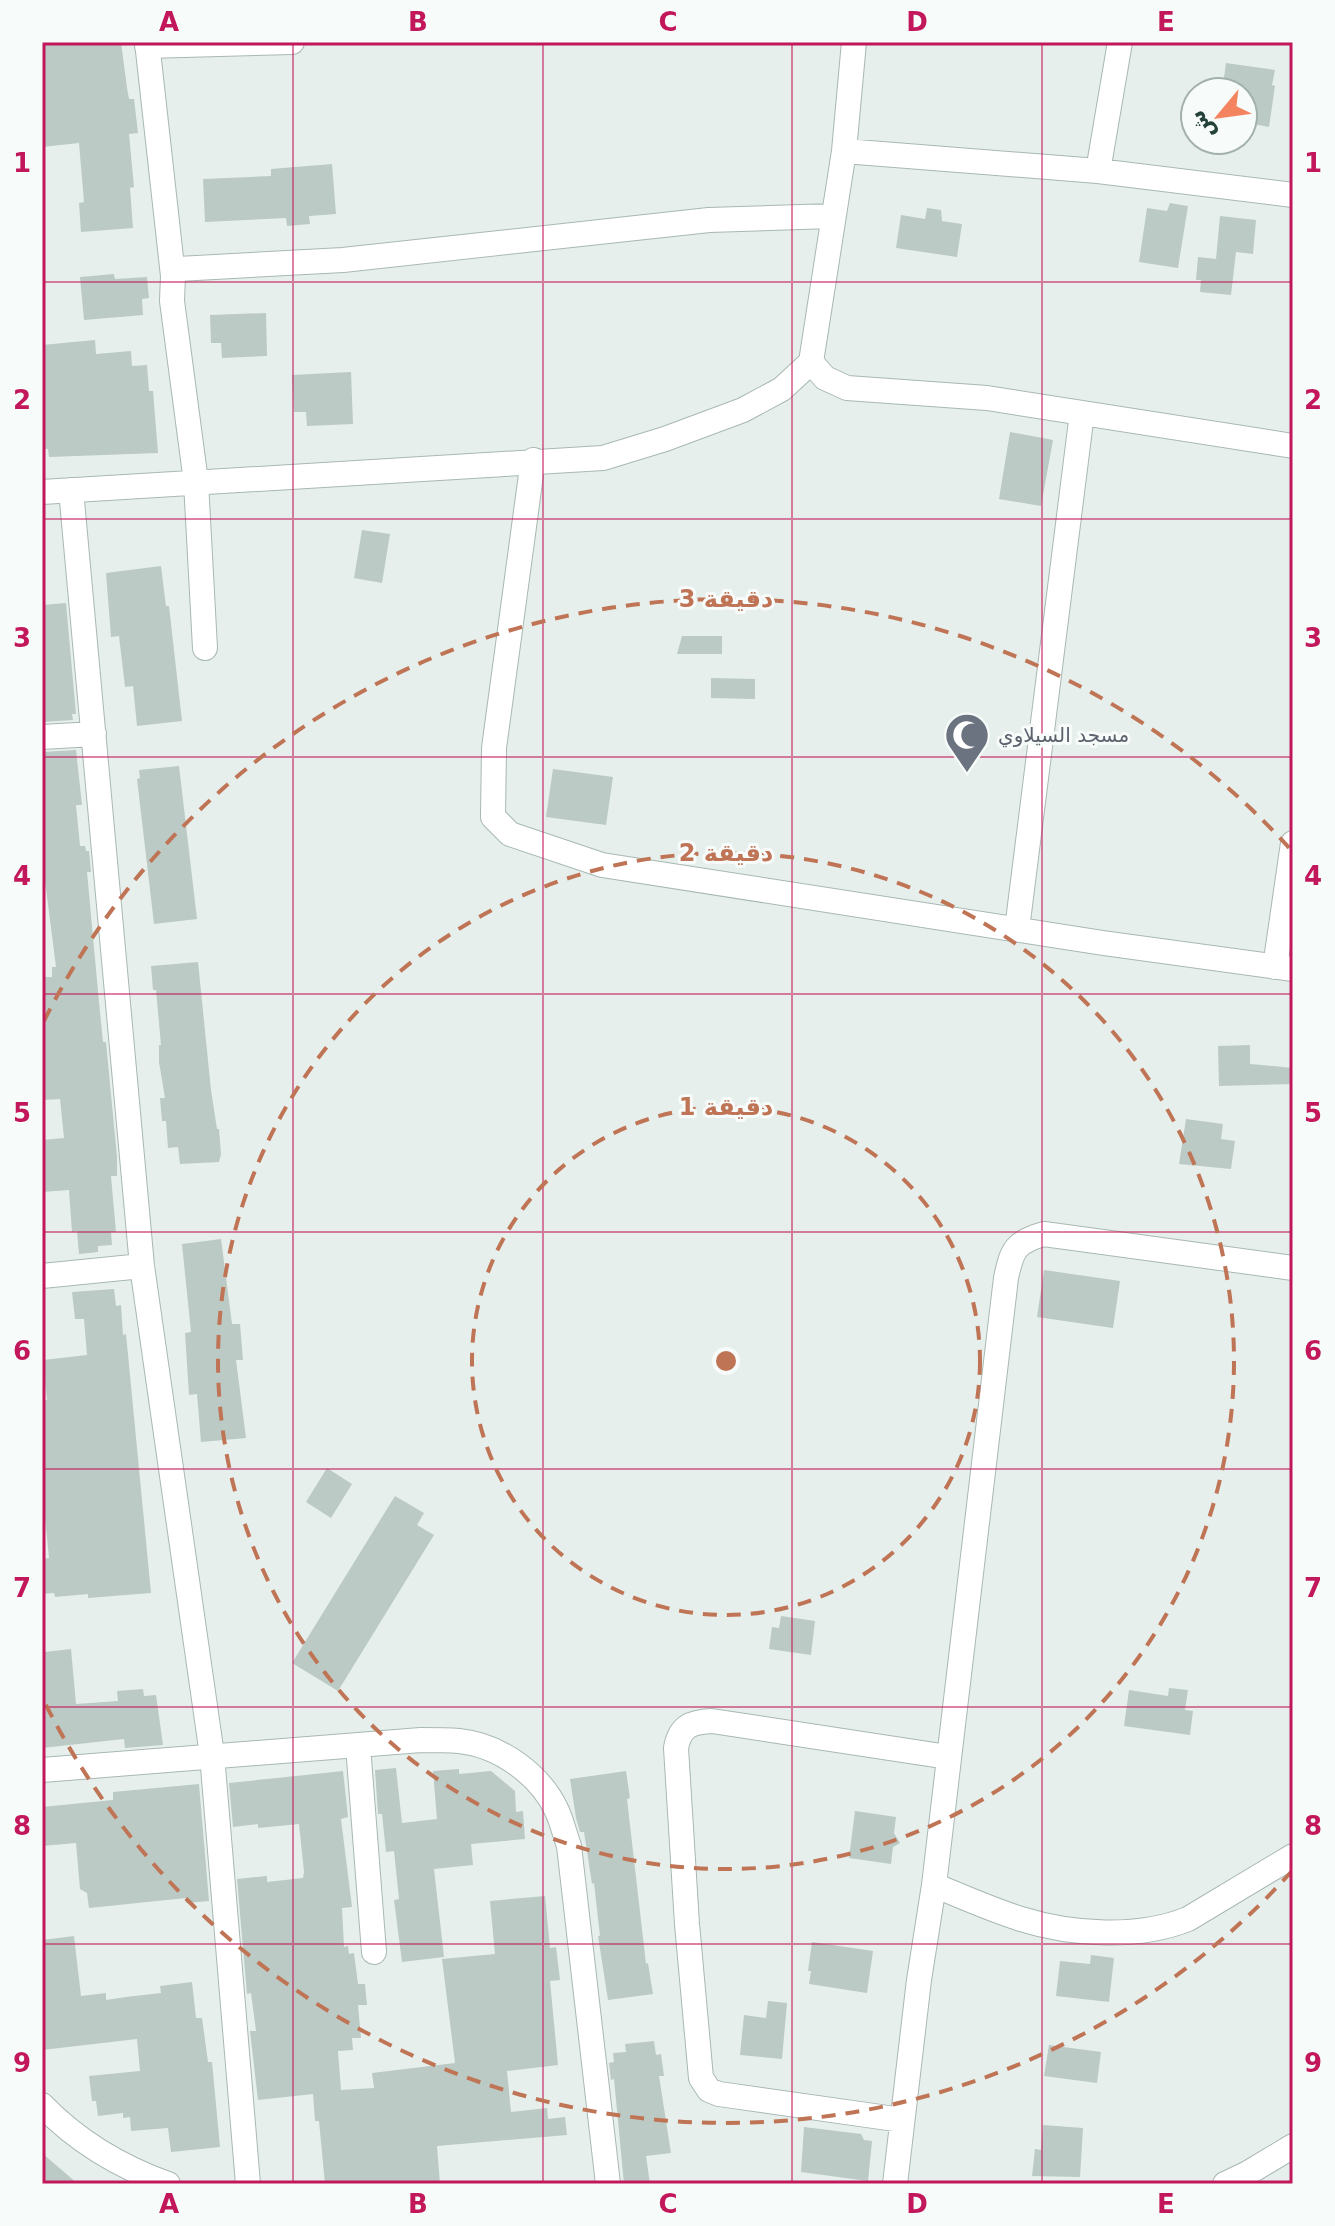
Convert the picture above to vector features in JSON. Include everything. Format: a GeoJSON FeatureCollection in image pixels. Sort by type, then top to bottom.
{"type":"FeatureCollection","features":[{"type":"Feature","properties":{"kind":"street"},"geometry":{"type":"LineString","coordinates":[[205,648],[196,482],[172,301],[173,276],[147,44],[292,42]]}},
{"type":"Feature","properties":{"kind":"street"},"geometry":{"type":"LineString","coordinates":[[42,492],[603,458],[743,410],[782,389],[811,362],[844,151],[854,42]]}},
{"type":"Feature","properties":{"kind":"street"},"geometry":{"type":"LineString","coordinates":[[1098,171],[1120,42]]}},
{"type":"Feature","properties":{"kind":"street"},"geometry":{"type":"LineString","coordinates":[[844,151],[1098,171],[1293,195]]}},
{"type":"Feature","properties":{"kind":"street"},"geometry":{"type":"LineString","coordinates":[[173,276],[178,269],[343,260],[709,220],[832,216]]}},
{"type":"Feature","properties":{"kind":"street"},"geometry":{"type":"LineString","coordinates":[[811,362],[825,378],[847,388],[987,398],[1293,446]]}},
{"type":"Feature","properties":{"kind":"street"},"geometry":{"type":"LineString","coordinates":[[1017,929],[1082,413]]}},
{"type":"Feature","properties":{"kind":"street"},"geometry":{"type":"LineString","coordinates":[[533,460],[494,748],[493,817],[510,834],[602,865],[1284,968],[1293,843]]}},
{"type":"Feature","properties":{"kind":"street"},"geometry":{"type":"LineString","coordinates":[[71,490],[142,1266],[212,1755],[248,2184]]}},
{"type":"Feature","properties":{"kind":"street"},"geometry":{"type":"LineString","coordinates":[[42,737],[94,734]]}},
{"type":"Feature","properties":{"kind":"street"},"geometry":{"type":"LineString","coordinates":[[895,2184],[1011,1255],[1018,1245],[1044,1234],[1293,1268]]}},
{"type":"Feature","properties":{"kind":"street"},"geometry":{"type":"LineString","coordinates":[[42,1276],[142,1266]]}},
{"type":"Feature","properties":{"kind":"street"},"geometry":{"type":"LineString","coordinates":[[902,2120],[719,2094],[709,2090],[701,2078],[676,1748],[678,1735],[686,1725],[712,1721],[948,1757]]}},
{"type":"Feature","properties":{"kind":"street"},"geometry":{"type":"LineString","coordinates":[[42,1770],[421,1740],[461,1741],[493,1749],[520,1766],[540,1783],[556,1809],[569,1846],[608,2184]]}},
{"type":"Feature","properties":{"kind":"street"},"geometry":{"type":"LineString","coordinates":[[358,1746],[374,1952]]}},
{"type":"Feature","properties":{"kind":"street"},"geometry":{"type":"LineString","coordinates":[[934,1885],[1023,1920],[1067,1929],[1140,1930],[1188,1919],[1293,1856]]}},
{"type":"Feature","properties":{"kind":"street"},"geometry":{"type":"LineString","coordinates":[[42,2105],[80,2139],[115,2162],[168,2184]]}},
{"type":"Feature","properties":{"kind":"street"},"geometry":{"type":"LineString","coordinates":[[1225,2184],[1252,2178],[1293,2146]]}},
{"type":"Feature","properties":{"kind":"building"},"geometry":{"type":"Polygon","coordinates":[[[42,42],[121,42],[129,99],[134,99],[138,133],[129,134],[134,187],[130,188],[133,228],[81,232],[79,203],[84,202],[79,143],[42,147],[42,42]]]}},
{"type":"Feature","properties":{"kind":"building"},"geometry":{"type":"Polygon","coordinates":[[[1226,63],[1275,70],[1269,127],[1259,125],[1259,76],[1224,76],[1226,63]]]}},
{"type":"Feature","properties":{"kind":"building"},"geometry":{"type":"Polygon","coordinates":[[[332,164],[336,214],[309,216],[310,224],[287,226],[286,218],[205,222],[203,179],[271,176],[271,169],[332,164]]]}},
{"type":"Feature","properties":{"kind":"building"},"geometry":{"type":"Polygon","coordinates":[[[1170,203],[1188,206],[1178,268],[1139,262],[1147,208],[1167,211],[1170,203]]]}},
{"type":"Feature","properties":{"kind":"building"},"geometry":{"type":"Polygon","coordinates":[[[927,208],[941,210],[942,221],[962,224],[957,257],[896,248],[901,215],[925,219],[927,208]]]}},
{"type":"Feature","properties":{"kind":"building"},"geometry":{"type":"Polygon","coordinates":[[[1220,216],[1256,220],[1253,254],[1236,252],[1231,295],[1200,292],[1201,280],[1196,280],[1198,257],[1216,259],[1220,216]]]}},
{"type":"Feature","properties":{"kind":"building"},"geometry":{"type":"Polygon","coordinates":[[[114,274],[115,279],[147,277],[149,298],[142,299],[143,315],[84,320],[80,277],[114,274]]]}},
{"type":"Feature","properties":{"kind":"building"},"geometry":{"type":"Polygon","coordinates":[[[266,313],[267,356],[222,358],[221,343],[211,343],[210,315],[266,313]]]}},
{"type":"Feature","properties":{"kind":"building"},"geometry":{"type":"Polygon","coordinates":[[[95,340],[96,354],[131,351],[132,366],[147,365],[149,391],[153,391],[158,453],[49,457],[48,449],[42,449],[42,345],[95,340]]]}},
{"type":"Feature","properties":{"kind":"building"},"geometry":{"type":"Polygon","coordinates":[[[351,372],[353,424],[307,426],[306,412],[294,412],[292,375],[351,372]]]}},
{"type":"Feature","properties":{"kind":"building"},"geometry":{"type":"Polygon","coordinates":[[[1010,432],[1053,440],[1041,506],[999,499],[1010,432]]]}},
{"type":"Feature","properties":{"kind":"building"},"geometry":{"type":"Polygon","coordinates":[[[362,530],[390,534],[382,583],[354,578],[362,530]]]}},
{"type":"Feature","properties":{"kind":"building"},"geometry":{"type":"Polygon","coordinates":[[[161,566],[166,606],[169,606],[182,721],[137,726],[133,686],[125,687],[119,636],[111,637],[106,573],[161,566]]]}},
{"type":"Feature","properties":{"kind":"building"},"geometry":{"type":"Polygon","coordinates":[[[66,603],[76,714],[72,714],[73,720],[42,722],[42,605],[66,603]]]}},
{"type":"Feature","properties":{"kind":"building"},"geometry":{"type":"Polygon","coordinates":[[[682,636],[722,636],[722,654],[677,654],[682,636]]]}},
{"type":"Feature","properties":{"kind":"building"},"geometry":{"type":"Polygon","coordinates":[[[711,678],[755,679],[755,699],[711,698],[711,678]]]}},
{"type":"Feature","properties":{"kind":"building"},"geometry":{"type":"Polygon","coordinates":[[[76,750],[82,805],[76,805],[80,846],[85,846],[89,851],[91,872],[87,872],[117,1157],[117,1176],[111,1176],[116,1232],[111,1232],[112,1245],[98,1246],[98,1252],[79,1254],[77,1231],[72,1232],[69,1190],[42,1192],[42,1140],[64,1138],[60,1099],[42,1100],[42,977],[52,977],[52,967],[56,967],[42,857],[42,752],[76,750]]]}},
{"type":"Feature","properties":{"kind":"building"},"geometry":{"type":"Polygon","coordinates":[[[179,766],[197,919],[154,924],[137,779],[140,778],[139,770],[179,766]]]}},
{"type":"Feature","properties":{"kind":"building"},"geometry":{"type":"Polygon","coordinates":[[[553,769],[613,777],[606,825],[546,817],[553,769]]]}},
{"type":"Feature","properties":{"kind":"building"},"geometry":{"type":"Polygon","coordinates":[[[198,962],[221,1154],[219,1162],[180,1164],[178,1147],[168,1148],[166,1121],[162,1121],[160,1098],[165,1098],[159,1062],[161,1045],[156,990],[153,990],[151,966],[198,962]]]}},
{"type":"Feature","properties":{"kind":"building"},"geometry":{"type":"Polygon","coordinates":[[[1250,1045],[1250,1064],[1293,1068],[1293,1084],[1219,1086],[1218,1046],[1250,1045]]]}},
{"type":"Feature","properties":{"kind":"building"},"geometry":{"type":"Polygon","coordinates":[[[1186,1119],[1223,1124],[1221,1139],[1235,1141],[1231,1169],[1179,1164],[1186,1119]]]}},
{"type":"Feature","properties":{"kind":"building"},"geometry":{"type":"Polygon","coordinates":[[[221,1239],[232,1324],[240,1324],[243,1360],[236,1360],[246,1438],[201,1442],[197,1394],[189,1395],[185,1333],[191,1332],[182,1244],[221,1239]]]}},
{"type":"Feature","properties":{"kind":"building"},"geometry":{"type":"Polygon","coordinates":[[[1044,1270],[1120,1281],[1113,1328],[1037,1317],[1044,1270]]]}},
{"type":"Feature","properties":{"kind":"building"},"geometry":{"type":"Polygon","coordinates":[[[114,1289],[116,1306],[121,1305],[123,1335],[126,1334],[151,1593],[55,1597],[54,1593],[42,1594],[42,1559],[49,1558],[42,1508],[42,1420],[45,1420],[44,1400],[47,1400],[43,1360],[87,1355],[84,1319],[75,1319],[72,1292],[114,1289]]]}},
{"type":"Feature","properties":{"kind":"building"},"geometry":{"type":"Polygon","coordinates":[[[327,1468],[352,1484],[331,1518],[306,1502],[327,1468]]]}},
{"type":"Feature","properties":{"kind":"building"},"geometry":{"type":"Polygon","coordinates":[[[395,1496],[424,1513],[417,1525],[434,1535],[338,1691],[292,1663],[395,1496]]]}},
{"type":"Feature","properties":{"kind":"building"},"geometry":{"type":"Polygon","coordinates":[[[781,1616],[815,1621],[811,1655],[769,1649],[772,1627],[779,1628],[781,1616]]]}},
{"type":"Feature","properties":{"kind":"building"},"geometry":{"type":"Polygon","coordinates":[[[71,1649],[76,1704],[118,1701],[117,1691],[143,1689],[144,1696],[156,1695],[163,1745],[125,1748],[124,1739],[42,1748],[42,1656],[44,1652],[71,1649]]]}},
{"type":"Feature","properties":{"kind":"building"},"geometry":{"type":"Polygon","coordinates":[[[1169,1688],[1188,1690],[1185,1710],[1193,1711],[1190,1735],[1124,1726],[1129,1690],[1168,1696],[1169,1688]]]}},
{"type":"Feature","properties":{"kind":"building"},"geometry":{"type":"Polygon","coordinates":[[[396,1768],[402,1823],[437,1819],[433,1771],[459,1769],[459,1774],[491,1771],[515,1791],[516,1812],[523,1811],[525,1839],[471,1844],[473,1865],[434,1869],[444,1957],[402,1962],[394,1900],[399,1899],[394,1851],[386,1852],[382,1814],[378,1814],[375,1770],[396,1768]]]}},
{"type":"Feature","properties":{"kind":"building"},"geometry":{"type":"Polygon","coordinates":[[[343,1771],[348,1817],[341,1819],[352,1907],[342,1908],[344,1947],[348,1946],[349,1954],[354,1953],[358,1984],[365,1984],[367,2005],[358,2005],[361,2038],[352,2038],[353,2050],[338,2051],[341,2090],[374,2088],[372,2073],[455,2063],[442,1959],[495,1954],[490,1901],[545,1896],[550,1948],[556,1947],[560,1980],[550,1981],[558,2065],[507,2071],[511,2112],[547,2108],[548,2119],[565,2117],[567,2135],[437,2146],[440,2184],[368,2184],[368,2181],[325,2184],[313,2094],[258,2100],[250,2031],[256,2031],[251,1993],[247,1994],[237,1879],[267,1876],[267,1882],[303,1878],[304,1872],[299,1824],[233,1827],[229,1783],[343,1771]]]}},
{"type":"Feature","properties":{"kind":"building"},"geometry":{"type":"Polygon","coordinates":[[[626,1771],[646,1964],[653,1994],[608,2000],[594,1883],[584,1832],[580,1832],[576,1818],[570,1779],[626,1771]]]}},
{"type":"Feature","properties":{"kind":"building"},"geometry":{"type":"Polygon","coordinates":[[[199,1784],[209,1901],[186,1903],[186,1898],[89,1908],[87,1893],[80,1889],[76,1843],[42,1846],[42,1807],[113,1800],[113,1792],[199,1784]]]}},
{"type":"Feature","properties":{"kind":"building"},"geometry":{"type":"Polygon","coordinates":[[[855,1811],[896,1817],[894,1833],[900,1843],[893,1847],[891,1864],[849,1858],[855,1811]]]}},
{"type":"Feature","properties":{"kind":"building"},"geometry":{"type":"Polygon","coordinates":[[[74,1936],[81,1996],[106,1993],[106,2000],[161,1993],[160,1986],[192,1982],[196,2018],[202,2018],[208,2062],[212,2062],[220,2147],[171,2152],[168,2128],[131,2131],[130,2117],[123,2118],[123,2113],[98,2116],[96,2101],[92,2101],[89,2076],[140,2071],[137,2039],[42,2050],[42,1940],[74,1936]]]}},
{"type":"Feature","properties":{"kind":"building"},"geometry":{"type":"Polygon","coordinates":[[[812,1942],[873,1951],[867,1993],[809,1984],[812,1942]]]}},
{"type":"Feature","properties":{"kind":"building"},"geometry":{"type":"Polygon","coordinates":[[[1091,1955],[1114,1958],[1109,2002],[1056,1996],[1060,1961],[1090,1964],[1091,1955]]]}},
{"type":"Feature","properties":{"kind":"building"},"geometry":{"type":"Polygon","coordinates":[[[768,2001],[787,2003],[782,2059],[740,2055],[744,2015],[766,2018],[768,2001]]]}},
{"type":"Feature","properties":{"kind":"building"},"geometry":{"type":"Polygon","coordinates":[[[654,2041],[656,2055],[661,2054],[664,2076],[659,2076],[671,2153],[646,2156],[650,2184],[624,2184],[614,2079],[611,2080],[609,2063],[614,2062],[613,2053],[626,2052],[625,2044],[654,2041]]]}},
{"type":"Feature","properties":{"kind":"building"},"geometry":{"type":"Polygon","coordinates":[[[1049,2045],[1101,2052],[1097,2083],[1044,2076],[1049,2045]]]}},
{"type":"Feature","properties":{"kind":"building"},"geometry":{"type":"Polygon","coordinates":[[[1043,2125],[1083,2128],[1080,2177],[1032,2176],[1035,2149],[1041,2150],[1043,2125]]]}},
{"type":"Feature","properties":{"kind":"building"},"geometry":{"type":"Polygon","coordinates":[[[804,2127],[861,2134],[864,2140],[872,2141],[868,2181],[801,2172],[804,2127]]]}},
{"type":"Feature","properties":{"kind":"building"},"geometry":{"type":"Polygon","coordinates":[[[42,2153],[78,2184],[42,2184],[42,2153]]]}},
{"type":"Feature","properties":{"kind":"place","name":"مسجد السيلاوي"},"geometry":{"type":"Point","coordinates":[967,774]}}]}
